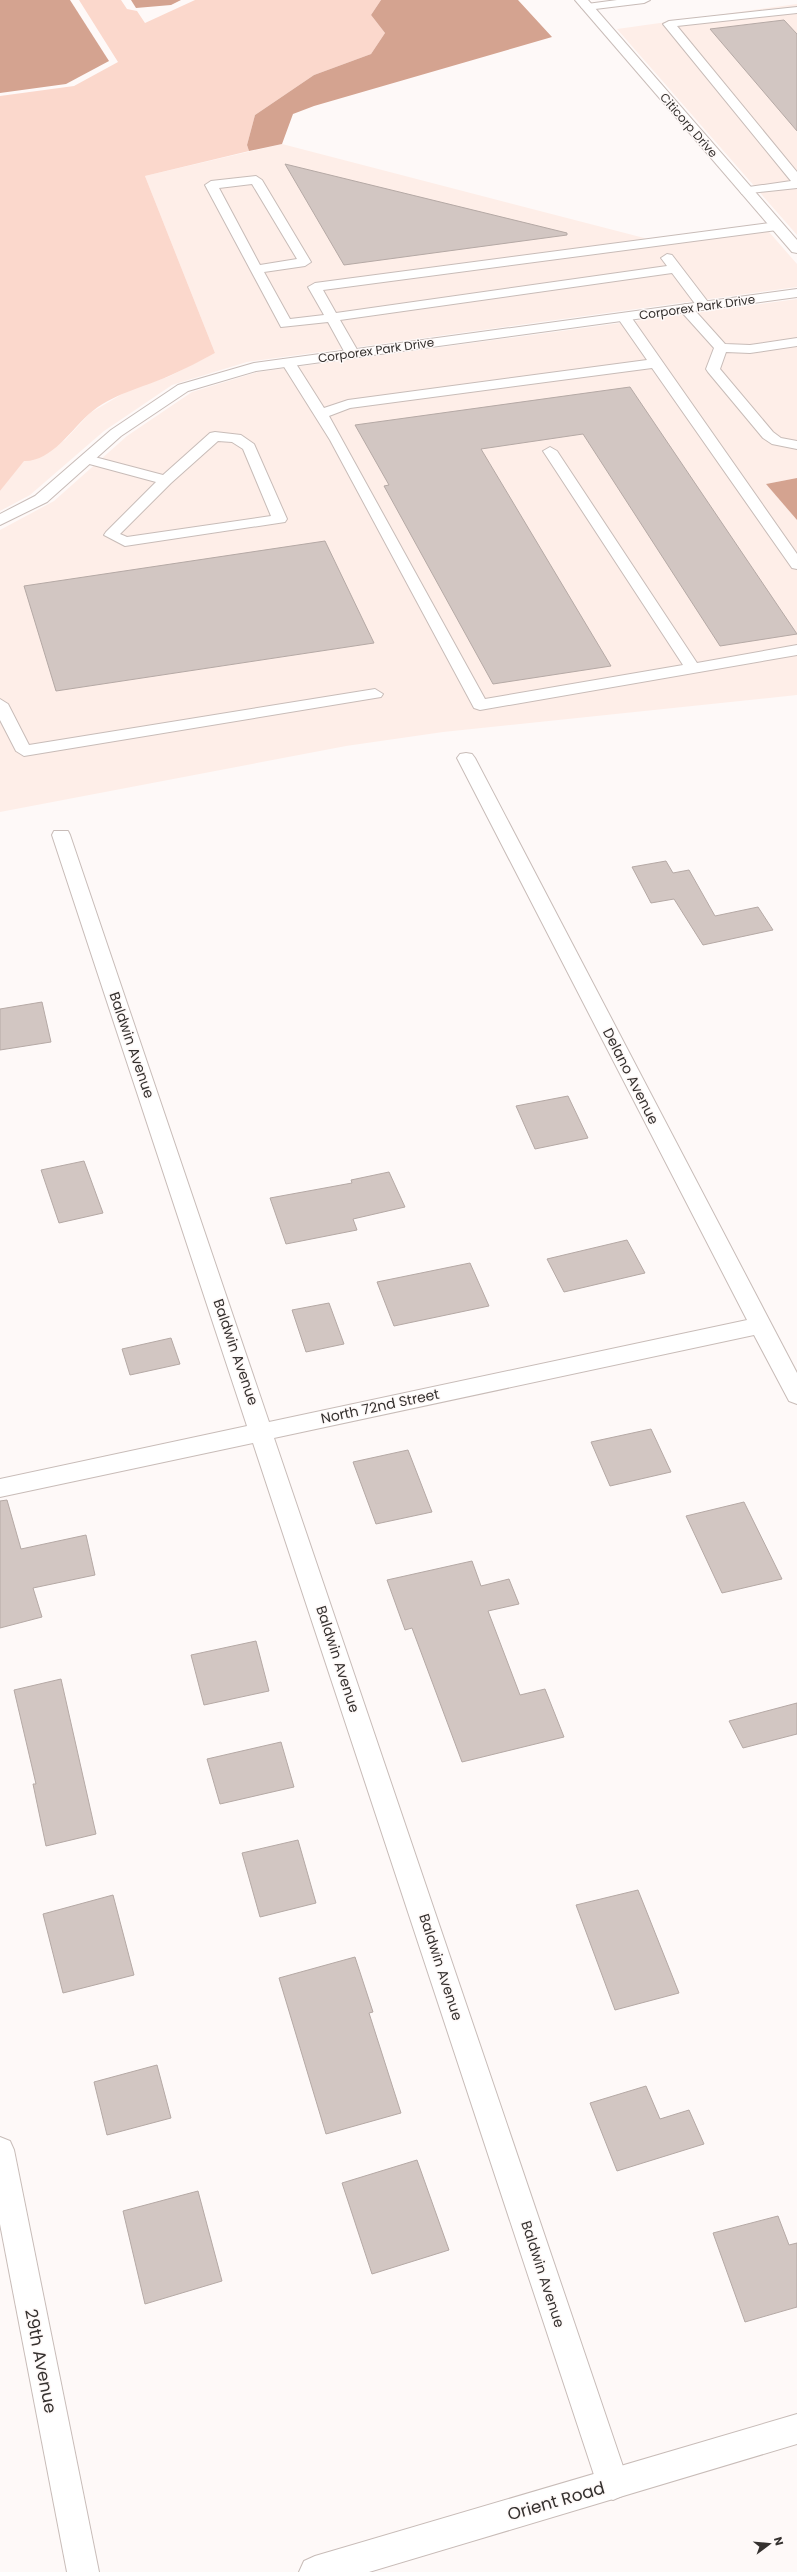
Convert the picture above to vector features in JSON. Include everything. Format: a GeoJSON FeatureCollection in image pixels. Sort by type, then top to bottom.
{"type":"FeatureCollection","features":[{"type":"Feature","properties":{"kind":"street","name":"Citicorp Drive"},"geometry":{"type":"LineString","coordinates":[[584,3],[797,249]]}},
{"type":"Feature","properties":{"kind":"street","name":"Corporex Park Drive"},"geometry":{"type":"LineString","coordinates":[[0,520],[41,499],[116,433],[182,388],[254,367],[797,293]]}},
{"type":"Feature","properties":{"kind":"street","name":"Delano Avenue"},"geometry":{"type":"LineString","coordinates":[[466,758],[797,1395]]}},
{"type":"Feature","properties":{"kind":"street","name":"Baldwin Avenue"},"geometry":{"type":"LineString","coordinates":[[61,835],[263,1432],[613,2484]]}},
{"type":"Feature","properties":{"kind":"street","name":"North 72nd Street"},"geometry":{"type":"LineString","coordinates":[[0,1488],[761,1325]]}},
{"type":"Feature","properties":{"kind":"street","name":"29th Avenue"},"geometry":{"type":"LineString","coordinates":[[0,2150],[83,2572]]}},
{"type":"Feature","properties":{"kind":"street","name":"Orient Road"},"geometry":{"type":"LineString","coordinates":[[315,2572],[797,2429]]}},
{"type":"Feature","properties":{"kind":"lane"},"geometry":{"type":"LineString","coordinates":[[584,3],[644,0]]}},
{"type":"Feature","properties":{"kind":"lane"},"geometry":{"type":"LineString","coordinates":[[797,10],[669,24],[797,180]]}},
{"type":"Feature","properties":{"kind":"lane"},"geometry":{"type":"LineString","coordinates":[[256,269],[305,262],[256,180],[211,186],[256,269],[286,324],[676,269]]}},
{"type":"Feature","properties":{"kind":"lane"},"geometry":{"type":"LineString","coordinates":[[746,191],[797,184]]}},
{"type":"Feature","properties":{"kind":"lane"},"geometry":{"type":"LineString","coordinates":[[352,353],[315,287],[777,226]]}},
{"type":"Feature","properties":{"kind":"lane"},"geometry":{"type":"LineString","coordinates":[[655,242],[704,306]]}},
{"type":"Feature","properties":{"kind":"lane"},"geometry":{"type":"LineString","coordinates":[[685,308],[721,348],[750,350],[794,343]]}},
{"type":"Feature","properties":{"kind":"lane"},"geometry":{"type":"LineString","coordinates":[[624,316],[797,565]]}},
{"type":"Feature","properties":{"kind":"lane"},"geometry":{"type":"LineString","coordinates":[[721,348],[713,369],[768,435],[777,441],[797,445]]}},
{"type":"Feature","properties":{"kind":"lane"},"geometry":{"type":"LineString","coordinates":[[288,362],[337,440],[480,705],[797,650]]}},
{"type":"Feature","properties":{"kind":"lane"},"geometry":{"type":"LineString","coordinates":[[320,414],[348,404],[656,363]]}},
{"type":"Feature","properties":{"kind":"lane"},"geometry":{"type":"LineString","coordinates":[[215,436],[236,438],[249,447],[280,519],[124,542],[111,535],[166,480],[215,436]]}},
{"type":"Feature","properties":{"kind":"lane"},"geometry":{"type":"LineString","coordinates":[[550,451],[693,668]]}},
{"type":"Feature","properties":{"kind":"lane"},"geometry":{"type":"LineString","coordinates":[[87,459],[166,480]]}},
{"type":"Feature","properties":{"kind":"lane"},"geometry":{"type":"LineString","coordinates":[[0,704],[24,751],[375,694]]}},
{"type":"Feature","properties":{"kind":"shaded area"},"geometry":{"type":"Polygon","coordinates":[[[0,0],[70,0],[109,61],[66,84],[0,93],[0,0]]]}},
{"type":"Feature","properties":{"kind":"shaded area"},"geometry":{"type":"Polygon","coordinates":[[[79,0],[121,0],[127,9],[137,11],[145,23],[195,0],[381,0],[371,15],[385,33],[371,54],[314,75],[255,115],[247,145],[249,151],[145,176],[215,353],[175,373],[107,401],[89,414],[52,451],[34,460],[24,461],[0,491],[0,96],[74,86],[118,62],[79,0]]]}},
{"type":"Feature","properties":{"kind":"shaded area"},"geometry":{"type":"Polygon","coordinates":[[[131,0],[181,0],[171,5],[136,8],[131,0]]]}},
{"type":"Feature","properties":{"kind":"shaded area"},"geometry":{"type":"Polygon","coordinates":[[[381,0],[518,0],[552,37],[314,106],[293,114],[282,144],[249,151],[247,145],[255,115],[314,75],[371,54],[385,33],[371,15],[381,0]]]}},
{"type":"Feature","properties":{"kind":"shaded area"},"geometry":{"type":"Polygon","coordinates":[[[797,4],[797,235],[617,29],[797,4]]]}},
{"type":"Feature","properties":{"kind":"shaded area"},"geometry":{"type":"Polygon","coordinates":[[[282,144],[652,240],[763,225],[797,264],[797,287],[247,362],[172,385],[104,431],[30,495],[0,511],[0,491],[24,460],[65,440],[90,413],[129,390],[168,377],[215,353],[145,176],[282,144]]]}},
{"type":"Feature","properties":{"kind":"shaded area"},"geometry":{"type":"Polygon","coordinates":[[[797,299],[797,478],[766,484],[797,520],[797,695],[443,732],[346,746],[0,812],[0,530],[54,501],[127,436],[192,392],[258,372],[797,299]]]}},
{"type":"Feature","properties":{"kind":"shaded area"},"geometry":{"type":"Polygon","coordinates":[[[797,478],[797,520],[766,484],[797,478]]]}},
{"type":"Feature","properties":{"kind":"building"},"geometry":{"type":"Polygon","coordinates":[[[784,20],[797,34],[797,131],[710,29],[784,20]]]}},
{"type":"Feature","properties":{"kind":"building"},"geometry":{"type":"Polygon","coordinates":[[[285,164],[567,233],[567,235],[344,265],[285,164]]]}},
{"type":"Feature","properties":{"kind":"building"},"geometry":{"type":"Polygon","coordinates":[[[630,387],[797,634],[720,646],[583,434],[481,449],[611,666],[493,684],[384,486],[389,485],[355,425],[630,387]]]}},
{"type":"Feature","properties":{"kind":"building"},"geometry":{"type":"Polygon","coordinates":[[[325,541],[374,643],[56,691],[24,586],[325,541]]]}},
{"type":"Feature","properties":{"kind":"building"},"geometry":{"type":"Polygon","coordinates":[[[666,861],[673,873],[689,870],[715,916],[758,907],[773,930],[703,945],[674,899],[651,903],[632,867],[666,861]]]}},
{"type":"Feature","properties":{"kind":"building"},"geometry":{"type":"Polygon","coordinates":[[[42,1002],[51,1042],[0,1050],[0,1009],[42,1002]]]}},
{"type":"Feature","properties":{"kind":"building"},"geometry":{"type":"Polygon","coordinates":[[[568,1096],[588,1138],[535,1149],[516,1106],[568,1096]]]}},
{"type":"Feature","properties":{"kind":"building"},"geometry":{"type":"Polygon","coordinates":[[[84,1161],[103,1213],[59,1223],[41,1170],[84,1161]]]}},
{"type":"Feature","properties":{"kind":"building"},"geometry":{"type":"Polygon","coordinates":[[[389,1172],[405,1207],[353,1219],[357,1230],[286,1244],[270,1198],[352,1183],[351,1180],[389,1172]]]}},
{"type":"Feature","properties":{"kind":"building"},"geometry":{"type":"Polygon","coordinates":[[[627,1240],[645,1273],[564,1292],[547,1259],[627,1240]]]}},
{"type":"Feature","properties":{"kind":"building"},"geometry":{"type":"Polygon","coordinates":[[[470,1263],[489,1306],[394,1326],[377,1282],[470,1263]]]}},
{"type":"Feature","properties":{"kind":"building"},"geometry":{"type":"Polygon","coordinates":[[[329,1303],[344,1344],[306,1352],[292,1310],[329,1303]]]}},
{"type":"Feature","properties":{"kind":"building"},"geometry":{"type":"Polygon","coordinates":[[[171,1338],[180,1364],[130,1375],[122,1349],[171,1338]]]}},
{"type":"Feature","properties":{"kind":"building"},"geometry":{"type":"Polygon","coordinates":[[[651,1429],[671,1472],[610,1486],[591,1442],[651,1429]]]}},
{"type":"Feature","properties":{"kind":"building"},"geometry":{"type":"Polygon","coordinates":[[[408,1450],[432,1512],[376,1524],[353,1462],[408,1450]]]}},
{"type":"Feature","properties":{"kind":"building"},"geometry":{"type":"Polygon","coordinates":[[[7,1500],[21,1549],[86,1535],[95,1575],[33,1588],[42,1617],[0,1628],[0,1501],[7,1500]]]}},
{"type":"Feature","properties":{"kind":"building"},"geometry":{"type":"Polygon","coordinates":[[[744,1502],[782,1579],[722,1593],[686,1516],[744,1502]]]}},
{"type":"Feature","properties":{"kind":"building"},"geometry":{"type":"Polygon","coordinates":[[[472,1561],[481,1586],[509,1579],[519,1604],[488,1611],[520,1695],[545,1689],[564,1737],[462,1762],[412,1628],[405,1630],[387,1580],[472,1561]]]}},
{"type":"Feature","properties":{"kind":"building"},"geometry":{"type":"Polygon","coordinates":[[[256,1641],[269,1691],[204,1705],[191,1655],[256,1641]]]}},
{"type":"Feature","properties":{"kind":"building"},"geometry":{"type":"Polygon","coordinates":[[[61,1679],[96,1834],[46,1846],[33,1784],[36,1784],[14,1690],[61,1679]]]}},
{"type":"Feature","properties":{"kind":"building"},"geometry":{"type":"Polygon","coordinates":[[[797,1703],[797,1734],[743,1748],[729,1721],[797,1703]]]}},
{"type":"Feature","properties":{"kind":"building"},"geometry":{"type":"Polygon","coordinates":[[[281,1742],[294,1787],[220,1804],[207,1759],[281,1742]]]}},
{"type":"Feature","properties":{"kind":"building"},"geometry":{"type":"Polygon","coordinates":[[[298,1840],[316,1903],[260,1917],[242,1853],[298,1840]]]}},
{"type":"Feature","properties":{"kind":"building"},"geometry":{"type":"Polygon","coordinates":[[[638,1890],[679,1993],[615,2010],[576,1905],[638,1890]]]}},
{"type":"Feature","properties":{"kind":"building"},"geometry":{"type":"Polygon","coordinates":[[[113,1895],[134,1975],[63,1993],[43,1914],[113,1895]]]}},
{"type":"Feature","properties":{"kind":"building"},"geometry":{"type":"Polygon","coordinates":[[[355,1957],[373,2012],[369,2013],[401,2113],[326,2134],[279,1978],[355,1957]]]}},
{"type":"Feature","properties":{"kind":"building"},"geometry":{"type":"Polygon","coordinates":[[[157,2065],[171,2118],[107,2135],[94,2082],[157,2065]]]}},
{"type":"Feature","properties":{"kind":"building"},"geometry":{"type":"Polygon","coordinates":[[[646,2086],[660,2119],[689,2110],[704,2144],[617,2171],[590,2103],[646,2086]]]}},
{"type":"Feature","properties":{"kind":"building"},"geometry":{"type":"Polygon","coordinates":[[[417,2160],[449,2250],[372,2274],[342,2183],[417,2160]]]}},
{"type":"Feature","properties":{"kind":"building"},"geometry":{"type":"Polygon","coordinates":[[[198,2191],[222,2281],[145,2304],[123,2211],[198,2191]]]}},
{"type":"Feature","properties":{"kind":"building"},"geometry":{"type":"Polygon","coordinates":[[[778,2216],[789,2245],[797,2243],[797,2307],[745,2322],[713,2233],[778,2216]]]}}]}
